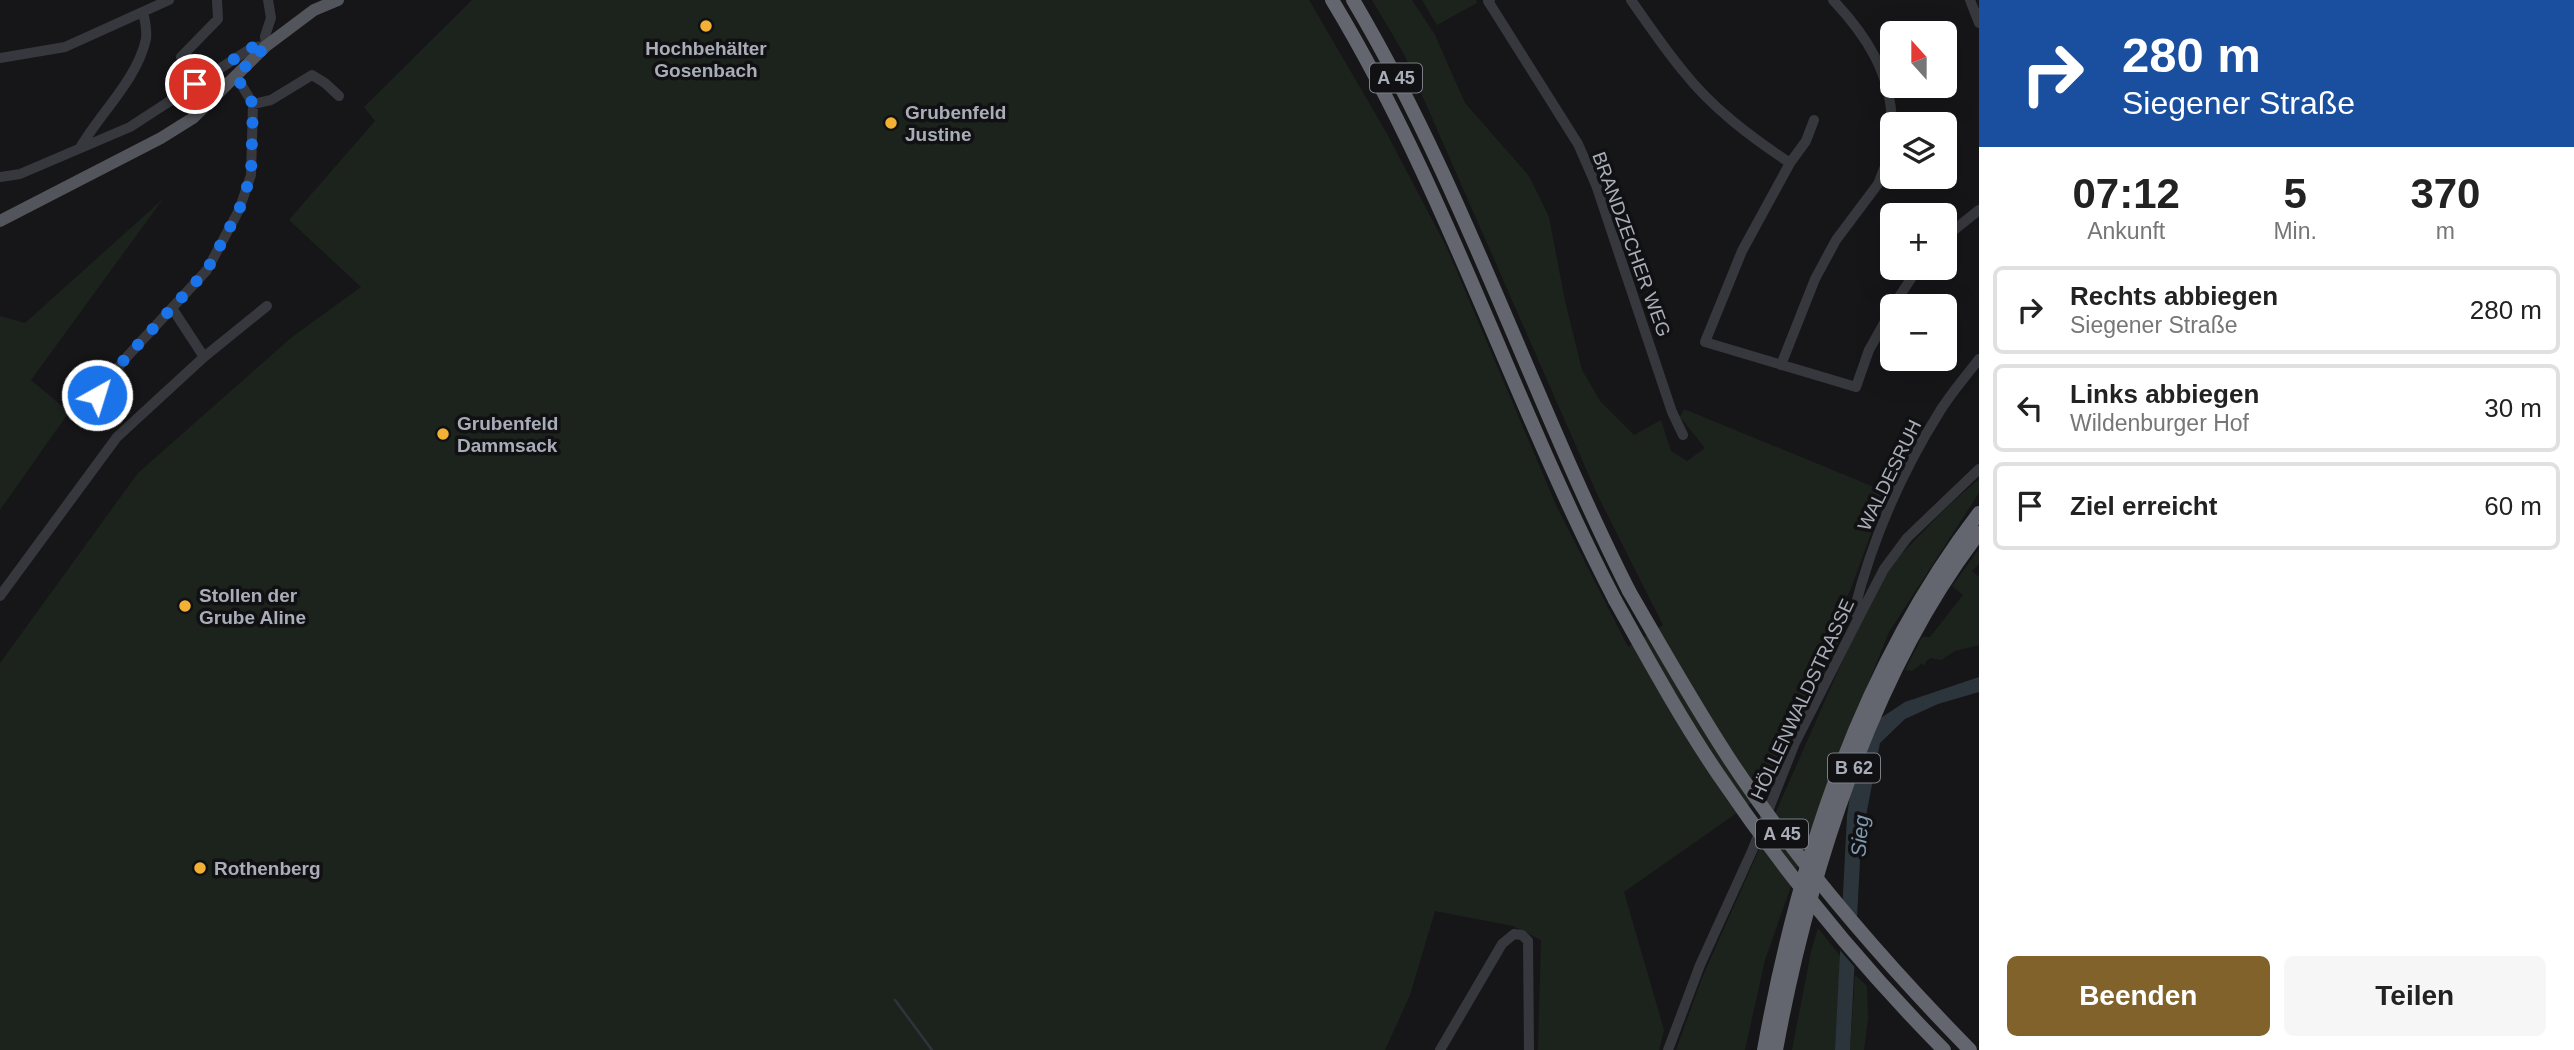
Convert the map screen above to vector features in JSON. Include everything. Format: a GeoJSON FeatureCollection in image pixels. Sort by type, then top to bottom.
{"type":"FeatureCollection","features":[{"type":"Feature","properties":{"kind":"highway","name":"A 45"},"geometry":{"type":"LineString","coordinates":[[1332,0],[1366,59],[1419,164],[1561,491],[1615,600],[1677,709],[1717,772],[1775,854],[1837,933],[1944,1050]]}},
{"type":"Feature","properties":{"kind":"highway","name":"A 45"},"geometry":{"type":"LineString","coordinates":[[1353,0],[1388,62],[1436,158],[1572,473],[1629,591],[1704,719],[1788,842],[1858,930],[1970,1050]]}},
{"type":"Feature","properties":{"kind":"highway","name":"B 62"},"geometry":{"type":"LineString","coordinates":[[1764,1050],[1791,924],[1842,764],[1935,574],[1979,513]]}},
{"type":"Feature","properties":{"kind":"highway","name":"B 62"},"geometry":{"type":"LineString","coordinates":[[1776,1050],[1789,988],[1819,876],[1892,661],[1979,533]]}},
{"type":"Feature","properties":{"kind":"main road"},"geometry":{"type":"LineString","coordinates":[[0,221],[34,201],[161,138],[192,118],[266,46],[314,10],[338,0]]}},
{"type":"Feature","properties":{"kind":"street"},"geometry":{"type":"LineString","coordinates":[[0,58],[65,47],[169,0]]}},
{"type":"Feature","properties":{"kind":"street"},"geometry":{"type":"LineString","coordinates":[[181,57],[218,19],[217,0]]}},
{"type":"Feature","properties":{"kind":"street"},"geometry":{"type":"LineString","coordinates":[[0,177],[20,174],[130,127],[253,47],[266,46],[265,36],[271,18],[268,0]]}},
{"type":"Feature","properties":{"kind":"street"},"geometry":{"type":"LineString","coordinates":[[1631,0],[1701,91],[1745,133],[1790,163]]}},
{"type":"Feature","properties":{"kind":"street"},"geometry":{"type":"LineString","coordinates":[[1833,0],[1872,49],[1884,76],[1892,112]]}},
{"type":"Feature","properties":{"kind":"street"},"geometry":{"type":"LineString","coordinates":[[1970,0],[1979,23]]}},
{"type":"Feature","properties":{"kind":"street","name":"BRANDZECHER WEG"},"geometry":{"type":"LineString","coordinates":[[1489,1],[1577,144],[1596,185],[1672,412],[1683,435]]}},
{"type":"Feature","properties":{"kind":"street"},"geometry":{"type":"LineString","coordinates":[[80,149],[125,84],[142,51],[146,37],[143,12]]}},
{"type":"Feature","properties":{"kind":"street"},"geometry":{"type":"LineString","coordinates":[[253,104],[271,100],[312,75],[339,96]]}},
{"type":"Feature","properties":{"kind":"street"},"geometry":{"type":"LineString","coordinates":[[83,413],[124,360],[207,270],[239,210],[251,175],[253,104],[236,76]]}},
{"type":"Feature","properties":{"kind":"street"},"geometry":{"type":"LineString","coordinates":[[1814,120],[1805,141],[1742,251],[1705,342],[1856,387],[1869,349],[1880,330]]}},
{"type":"Feature","properties":{"kind":"street"},"geometry":{"type":"LineString","coordinates":[[1781,365],[1820,269],[1852,216],[1880,179]]}},
{"type":"Feature","properties":{"kind":"street"},"geometry":{"type":"LineString","coordinates":[[1957,228],[1979,210]]}},
{"type":"Feature","properties":{"kind":"street"},"geometry":{"type":"LineString","coordinates":[[0,596],[117,437],[204,357],[267,306]]}},
{"type":"Feature","properties":{"kind":"street"},"geometry":{"type":"LineString","coordinates":[[172,308],[204,357]]}},
{"type":"Feature","properties":{"kind":"street","name":"WALDESRUH"},"geometry":{"type":"LineString","coordinates":[[1859,617],[1854,611],[1863,575],[1886,513],[1941,409],[1979,359]]}},
{"type":"Feature","properties":{"kind":"street","name":"HÖLLENWALDSTRASSE"},"geometry":{"type":"LineString","coordinates":[[1668,1050],[1700,965],[1752,851],[1795,743],[1884,569],[1907,538],[1979,469]]}},
{"type":"Feature","properties":{"kind":"street"},"geometry":{"type":"LineString","coordinates":[[1440,1050],[1502,944],[1514,934],[1522,935],[1528,941],[1530,1050]]}},
{"type":"Feature","properties":{"kind":"shaded area"},"geometry":{"type":"Polygon","coordinates":[[[472,0],[1309,0],[1386,132],[1447,248],[1556,505],[1628,647],[1663,625],[1598,496],[1404,54],[1372,0],[1412,0],[1435,35],[1465,103],[1529,176],[1549,217],[1582,370],[1600,401],[1634,435],[1661,420],[1671,451],[1687,461],[1705,448],[1680,417],[1684,409],[1886,492],[1850,591],[1838,611],[1839,640],[1771,789],[1624,892],[1664,1030],[1659,1050],[1538,1050],[1541,940],[1513,926],[1435,911],[1410,995],[1385,1050],[0,1050],[0,663],[138,473],[292,337],[361,287],[289,220],[375,121],[364,107],[472,0]]]}},
{"type":"Feature","properties":{"kind":"shaded area"},"geometry":{"type":"Polygon","coordinates":[[[1422,0],[1476,0],[1477,3],[1437,25],[1422,0]]]}},
{"type":"Feature","properties":{"kind":"shaded area"},"geometry":{"type":"Polygon","coordinates":[[[163,199],[31,380],[69,412],[0,510],[0,316],[25,323],[163,199]]]}},
{"type":"Feature","properties":{"kind":"shaded area"},"geometry":{"type":"Polygon","coordinates":[[[1979,479],[1979,493],[1889,632],[1821,801],[1765,960],[1745,1050],[1676,1050],[1702,978],[1854,635],[1891,565],[1948,506],[1979,479]]]}},
{"type":"Feature","properties":{"kind":"shaded area"},"geometry":{"type":"Polygon","coordinates":[[[1979,549],[1979,564],[1972,571],[1979,577],[1979,645],[1955,651],[1941,660],[1931,658],[1925,665],[1921,664],[1912,671],[1905,670],[1922,637],[1930,637],[1963,595],[1952,586],[1979,549]]]}},
{"type":"Feature","properties":{"kind":"shaded area"},"geometry":{"type":"Polygon","coordinates":[[[1818,928],[1841,957],[1835,1050],[1792,1050],[1811,952],[1818,928]]]}},
{"type":"Feature","properties":{"kind":"shaded area"},"geometry":{"type":"Polygon","coordinates":[[[1855,975],[1867,986],[1868,1018],[1864,1050],[1850,1050],[1855,975]]]}},
{"type":"Feature","properties":{"kind":"water","name":"Sieg"},"geometry":{"type":"Polygon","coordinates":[[[1979,677],[1979,692],[1938,704],[1905,719],[1880,743],[1861,842],[1850,1050],[1835,1050],[1847,816],[1854,768],[1873,723],[1905,702],[1979,677]]]}},
{"type":"Feature","properties":{"kind":"pier"},"geometry":{"type":"Polygon","coordinates":[[[1840,896],[1861,922],[1859,972],[1838,948],[1840,896]]]}},
{"type":"Feature","properties":{"kind":"waterway"},"geometry":{"type":"LineString","coordinates":[[895,1000],[932,1050]]}},
{"type":"Feature","properties":{"kind":"place","name":"Hochbehälter Gosenbach"},"geometry":{"type":"Point","coordinates":[706,26]}},
{"type":"Feature","properties":{"kind":"place","name":"Grubenfeld Justine"},"geometry":{"type":"Point","coordinates":[891,123]}},
{"type":"Feature","properties":{"kind":"place","name":"Grubenfeld Dammsack"},"geometry":{"type":"Point","coordinates":[443,434]}},
{"type":"Feature","properties":{"kind":"place","name":"Stollen der Grube Aline"},"geometry":{"type":"Point","coordinates":[185,606]}},
{"type":"Feature","properties":{"kind":"place","name":"Rothenberg"},"geometry":{"type":"Point","coordinates":[200,868]}},
{"type":"Feature","properties":{"kind":"route"},"geometry":{"type":"LineString","coordinates":[[97,395],[124,360],[207,270],[239,210],[251,175],[253,104],[236,76],[266,46],[253,47],[195,84]]}}]}
